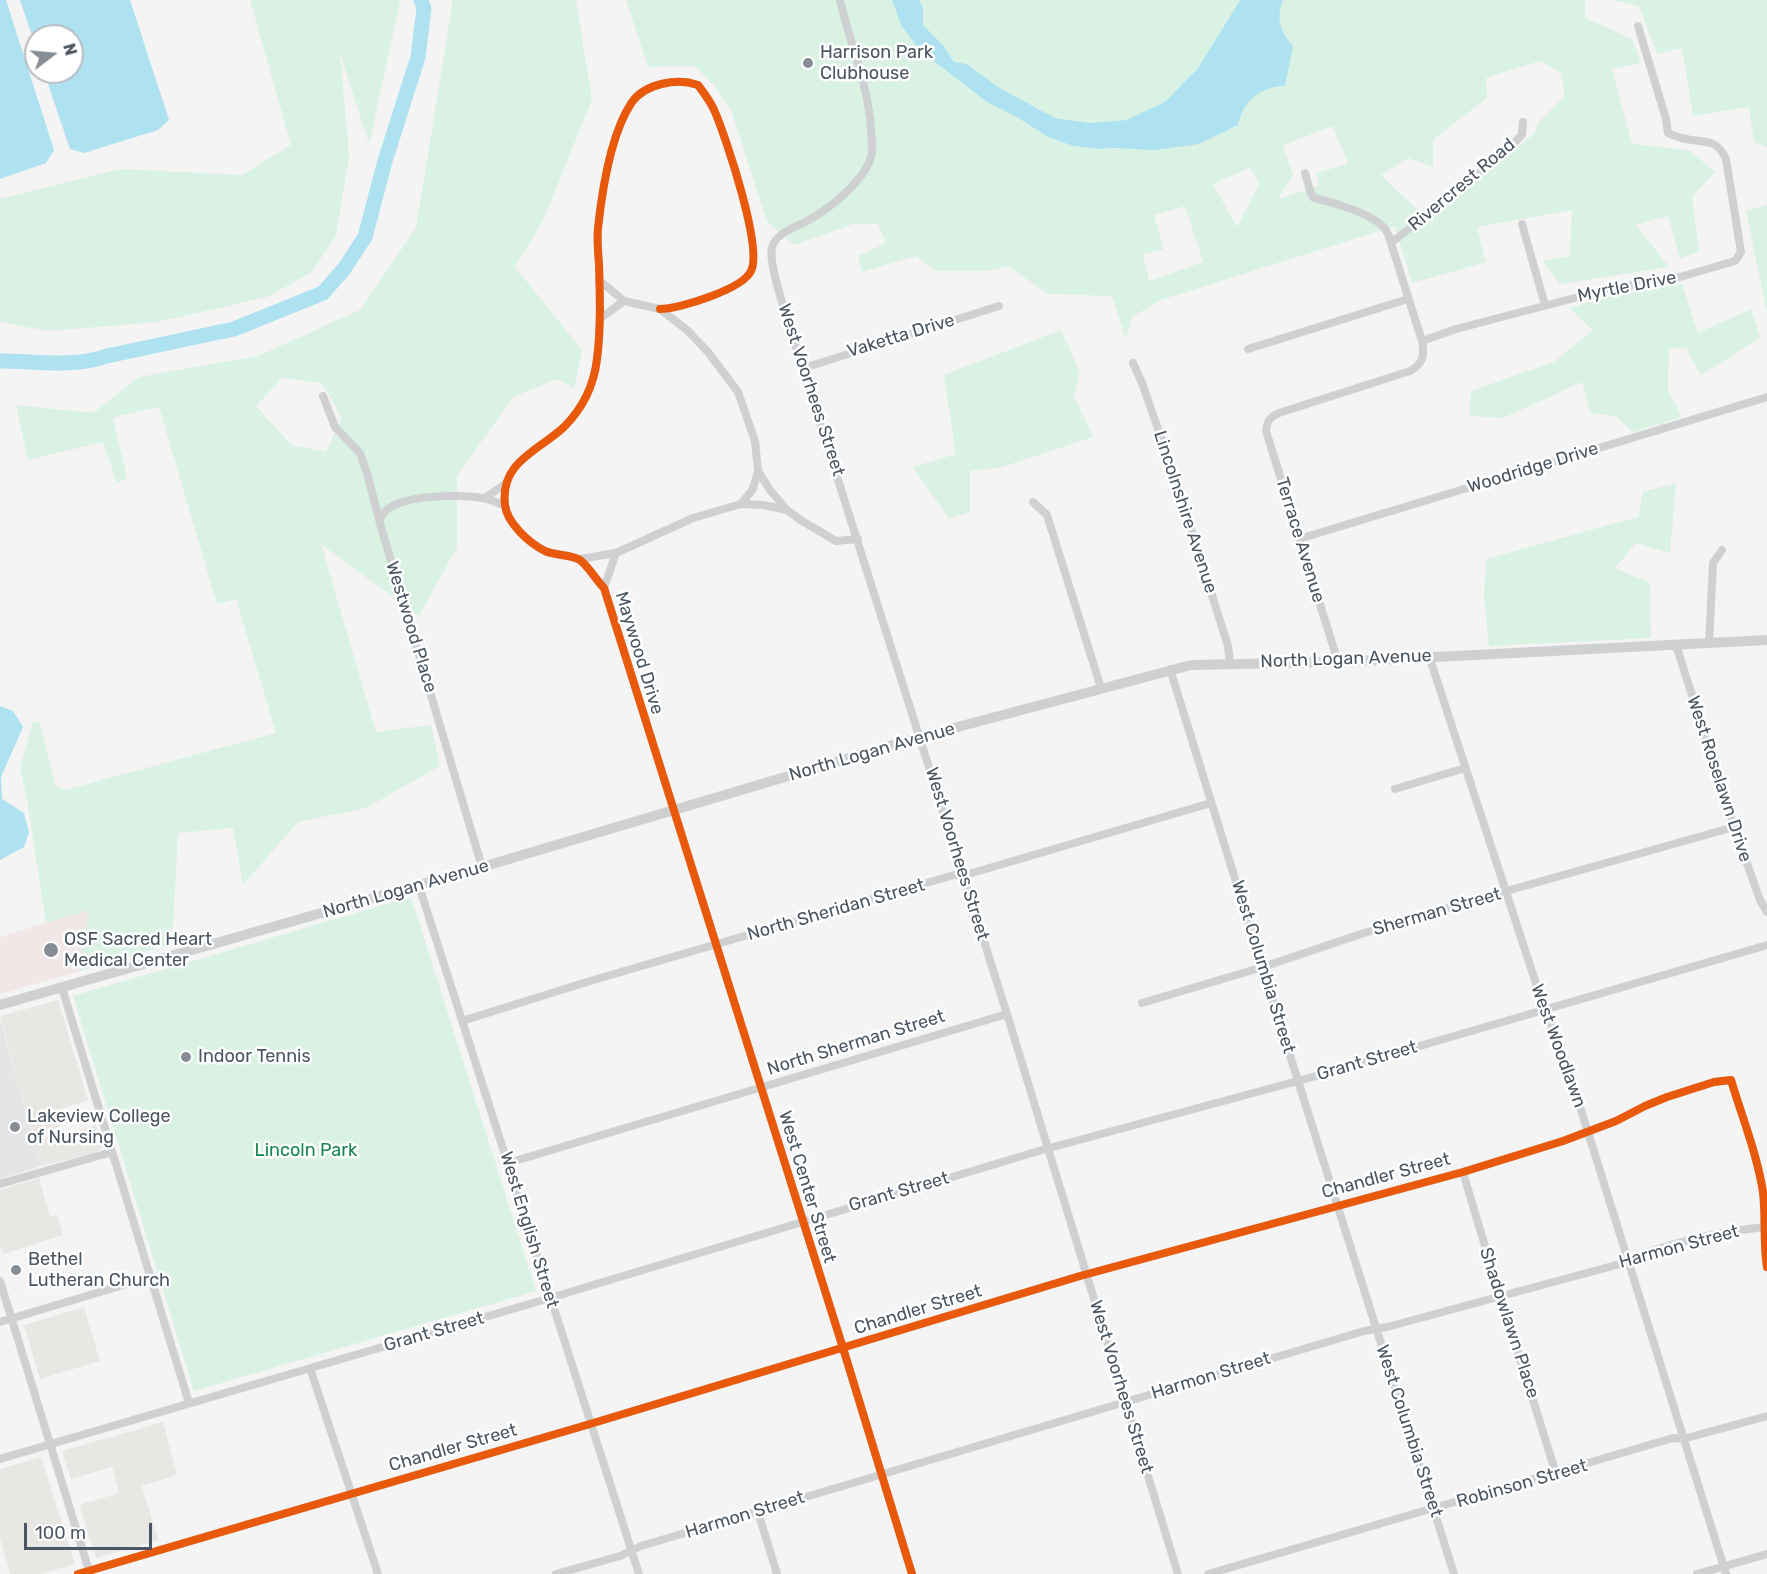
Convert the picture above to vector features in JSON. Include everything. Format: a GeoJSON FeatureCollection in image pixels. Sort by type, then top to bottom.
{"type":"FeatureCollection","features":[{"type":"Feature","properties":{"kind":"street","name":"West Voorhees Street"},"geometry":{"type":"LineString","coordinates":[[840,0],[870,105],[872,153],[855,184],[841,198],[778,237],[771,248],[775,275],[1007,1014],[1178,1574]]}},
{"type":"Feature","properties":{"kind":"street","name":"Myrtle Drive"},"geometry":{"type":"LineString","coordinates":[[1422,341],[1456,329],[1545,305],[1610,289],[1680,277],[1735,261],[1742,252],[1724,153],[1710,142],[1690,140],[1668,133],[1666,119],[1638,26]]}},
{"type":"Feature","properties":{"kind":"street"},"geometry":{"type":"LineString","coordinates":[[485,498],[505,484],[515,465],[565,426],[585,401],[597,362],[601,318],[599,280],[598,230],[608,163],[622,122],[633,101],[642,93],[661,84],[676,81],[687,81],[698,85],[716,112],[749,217],[753,248],[751,271],[736,285],[698,301],[660,309],[624,301],[599,280]]}},
{"type":"Feature","properties":{"kind":"street","name":"Rivercrest Road"},"geometry":{"type":"LineString","coordinates":[[1391,243],[1507,150],[1522,135],[1523,122]]}},
{"type":"Feature","properties":{"kind":"street","name":"Rivercrest Road"},"geometry":{"type":"LineString","coordinates":[[1305,173],[1314,198],[1335,202],[1375,220],[1386,230],[1422,341]]}},
{"type":"Feature","properties":{"kind":"street"},"geometry":{"type":"LineString","coordinates":[[1522,225],[1545,305]]}},
{"type":"Feature","properties":{"kind":"street"},"geometry":{"type":"LineString","coordinates":[[1248,350],[1408,299]]}},
{"type":"Feature","properties":{"kind":"street"},"geometry":{"type":"LineString","coordinates":[[601,318],[624,301]]}},
{"type":"Feature","properties":{"kind":"street","name":"Vaketta Drive"},"geometry":{"type":"LineString","coordinates":[[804,368],[999,306]]}},
{"type":"Feature","properties":{"kind":"street"},"geometry":{"type":"LineString","coordinates":[[660,309],[687,330],[708,352],[738,392],[755,441],[759,471],[770,490],[787,510],[802,522],[836,541],[858,539]]}},
{"type":"Feature","properties":{"kind":"street","name":"Terrace Avenue"},"geometry":{"type":"LineString","coordinates":[[1338,662],[1266,431],[1267,425],[1270,418],[1279,413],[1410,371],[1423,359],[1425,354],[1422,341]]}},
{"type":"Feature","properties":{"kind":"street","name":"Lincolnshire Avenue"},"geometry":{"type":"LineString","coordinates":[[1133,363],[1173,472],[1228,646],[1230,663]]}},
{"type":"Feature","properties":{"kind":"street","name":"Westwood Place"},"geometry":{"type":"LineString","coordinates":[[323,396],[335,427],[360,453],[368,473],[482,867]]}},
{"type":"Feature","properties":{"kind":"street","name":"Woodridge Drive"},"geometry":{"type":"LineString","coordinates":[[1299,539],[1767,397]]}},
{"type":"Feature","properties":{"kind":"street"},"geometry":{"type":"LineString","coordinates":[[741,504],[753,489],[759,471]]}},
{"type":"Feature","properties":{"kind":"street"},"geometry":{"type":"LineString","coordinates":[[505,484],[507,515],[518,530],[546,551],[580,559],[616,553],[693,518],[741,504],[764,505],[787,510]]}},
{"type":"Feature","properties":{"kind":"street"},"geometry":{"type":"LineString","coordinates":[[380,520],[381,514],[390,507],[427,496],[485,498],[505,506]]}},
{"type":"Feature","properties":{"kind":"street"},"geometry":{"type":"LineString","coordinates":[[1033,502],[1047,515],[1101,688]]}},
{"type":"Feature","properties":{"kind":"street"},"geometry":{"type":"LineString","coordinates":[[1709,643],[1713,563],[1722,550]]}},
{"type":"Feature","properties":{"kind":"street","name":"Maywood Drive"},"geometry":{"type":"LineString","coordinates":[[603,588],[616,553]]}},
{"type":"Feature","properties":{"kind":"street","name":"Maywood Drive"},"geometry":{"type":"LineString","coordinates":[[580,559],[603,588],[672,809]]}},
{"type":"Feature","properties":{"kind":"street","name":"North Logan Avenue"},"geometry":{"type":"LineString","coordinates":[[0,1005],[418,886],[920,736],[1170,669],[1191,665],[1230,663],[1338,662],[1767,640]]}},
{"type":"Feature","properties":{"kind":"street","name":"West Roselawn Drive"},"geometry":{"type":"LineString","coordinates":[[1676,645],[1734,827],[1760,900],[1767,912]]}},
{"type":"Feature","properties":{"kind":"street","name":"West Woodlawn"},"geometry":{"type":"LineString","coordinates":[[1429,656],[1544,1008],[1567,1065],[1725,1570]]}},
{"type":"Feature","properties":{"kind":"street","name":"West Columbia Street"},"geometry":{"type":"LineString","coordinates":[[1170,669],[1454,1574]]}},
{"type":"Feature","properties":{"kind":"street"},"geometry":{"type":"LineString","coordinates":[[1395,789],[1465,768]]}},
{"type":"Feature","properties":{"kind":"street","name":"North Sheridan Street"},"geometry":{"type":"LineString","coordinates":[[462,1021],[954,875],[972,873],[1211,803]]}},
{"type":"Feature","properties":{"kind":"street","name":"West Center Street"},"geometry":{"type":"LineString","coordinates":[[672,809],[843,1348],[912,1574]]}},
{"type":"Feature","properties":{"kind":"street","name":"Sherman Street"},"geometry":{"type":"LineString","coordinates":[[1142,1003],[1263,967],[1364,933],[1734,827]]}},
{"type":"Feature","properties":{"kind":"street","name":"West English Street"},"geometry":{"type":"LineString","coordinates":[[418,886],[639,1574]]}},
{"type":"Feature","properties":{"kind":"street","name":"Grant Street"},"geometry":{"type":"LineString","coordinates":[[0,1459],[550,1298],[1048,1148],[1299,1080],[1767,945]]}},
{"type":"Feature","properties":{"kind":"street"},"geometry":{"type":"LineString","coordinates":[[62,988],[189,1403]]}},
{"type":"Feature","properties":{"kind":"street","name":"North Sherman Street"},"geometry":{"type":"LineString","coordinates":[[508,1162],[1007,1014]]}},
{"type":"Feature","properties":{"kind":"street","name":"Chandler Street"},"geometry":{"type":"LineString","coordinates":[[78,1574],[1086,1275],[1463,1172],[1588,1131],[1667,1097],[1714,1082],[1731,1080],[1759,1172],[1766,1227]]}},
{"type":"Feature","properties":{"kind":"street"},"geometry":{"type":"LineString","coordinates":[[0,1184],[112,1152]]}},
{"type":"Feature","properties":{"kind":"street","name":"Shadowlawn Place"},"geometry":{"type":"LineString","coordinates":[[1463,1172],[1499,1296],[1556,1474]]}},
{"type":"Feature","properties":{"kind":"street"},"geometry":{"type":"LineString","coordinates":[[1766,1227],[1767,1267]]}},
{"type":"Feature","properties":{"kind":"street","name":"Harmon Street"},"geometry":{"type":"LineString","coordinates":[[556,1574],[620,1556],[641,1546],[1376,1328],[1499,1296],[1725,1231],[1766,1227]]}},
{"type":"Feature","properties":{"kind":"street"},"geometry":{"type":"LineString","coordinates":[[0,1322],[150,1277]]}},
{"type":"Feature","properties":{"kind":"street"},"geometry":{"type":"LineString","coordinates":[[0,1281],[89,1572]]}},
{"type":"Feature","properties":{"kind":"street"},"geometry":{"type":"LineString","coordinates":[[310,1368],[378,1574]]}},
{"type":"Feature","properties":{"kind":"street","name":"Robinson Street"},"geometry":{"type":"LineString","coordinates":[[1208,1574],[1434,1510],[1673,1438],[1683,1439],[1767,1416]]}},
{"type":"Feature","properties":{"kind":"street"},"geometry":{"type":"LineString","coordinates":[[758,1512],[777,1574]]}},
{"type":"Feature","properties":{"kind":"street"},"geometry":{"type":"LineString","coordinates":[[1697,1574],[1725,1570],[1767,1554]]}},
{"type":"Feature","properties":{"kind":"shaded area","name":"OSF Sacred Heart Medical Center"},"geometry":{"type":"Polygon","coordinates":[[[89,910],[105,964],[0,994],[0,937],[89,910]]]}},
{"type":"Feature","properties":{"kind":"shaded area"},"geometry":{"type":"Polygon","coordinates":[[[58,1000],[88,1100],[55,1111],[62,1135],[96,1125],[103,1148],[94,1153],[41,1166],[0,1016],[58,1000]]]}},
{"type":"Feature","properties":{"kind":"shaded area","name":"Lakeview College of Nursing"},"geometry":{"type":"Polygon","coordinates":[[[0,1019],[41,1166],[0,1179],[0,1019]]]}},
{"type":"Feature","properties":{"kind":"shaded area"},"geometry":{"type":"Polygon","coordinates":[[[39,1178],[50,1217],[57,1215],[63,1235],[3,1254],[0,1246],[0,1190],[39,1178]]]}},
{"type":"Feature","properties":{"kind":"shaded area"},"geometry":{"type":"Polygon","coordinates":[[[84,1307],[100,1361],[40,1379],[24,1325],[84,1307]]]}},
{"type":"Feature","properties":{"kind":"shaded area"},"geometry":{"type":"Polygon","coordinates":[[[163,1422],[177,1475],[142,1486],[158,1540],[96,1558],[79,1505],[119,1493],[112,1467],[71,1479],[62,1451],[163,1422]]]}},
{"type":"Feature","properties":{"kind":"shaded area"},"geometry":{"type":"Polygon","coordinates":[[[41,1457],[75,1564],[41,1574],[10,1574],[0,1538],[0,1469],[41,1457]]]}},
{"type":"Feature","properties":{"kind":"green space"},"geometry":{"type":"Polygon","coordinates":[[[250,0],[398,0],[400,3],[369,144],[340,53],[349,156],[336,236],[311,273],[267,297],[157,322],[48,331],[0,322],[0,199],[121,169],[242,175],[291,145],[250,0]]]}},
{"type":"Feature","properties":{"kind":"green space"},"geometry":{"type":"Polygon","coordinates":[[[453,0],[576,0],[592,100],[543,221],[515,267],[582,350],[574,389],[557,379],[513,397],[457,476],[457,547],[419,616],[321,544],[376,732],[431,725],[440,766],[366,808],[298,822],[243,885],[233,828],[178,833],[172,944],[79,971],[89,910],[46,923],[20,768],[33,722],[40,723],[56,787],[65,790],[276,733],[236,599],[217,604],[159,407],[113,419],[126,473],[126,479],[117,483],[103,442],[28,460],[16,405],[93,413],[139,377],[258,356],[360,310],[416,228],[453,0]],[[282,378],[256,406],[291,445],[326,452],[342,418],[322,383],[282,378]]]}},
{"type":"Feature","properties":{"kind":"green space"},"geometry":{"type":"Polygon","coordinates":[[[626,0],[892,0],[901,25],[916,45],[930,58],[987,102],[1048,137],[1073,146],[1097,149],[1199,144],[1238,125],[1250,100],[1261,91],[1275,86],[1293,47],[1280,25],[1283,0],[1585,0],[1585,18],[1632,39],[1641,63],[1612,69],[1632,144],[1689,150],[1715,172],[1692,196],[1699,252],[1680,258],[1668,216],[1636,225],[1669,267],[1560,284],[1543,261],[1570,256],[1572,210],[1477,227],[1486,262],[1412,283],[1395,226],[1161,300],[1132,317],[1126,340],[1112,296],[1048,294],[1008,266],[987,271],[935,271],[916,256],[862,272],[858,256],[886,243],[878,224],[853,224],[794,245],[767,221],[731,110],[714,85],[694,66],[648,67],[626,0]],[[1540,61],[1486,78],[1487,98],[1433,140],[1433,167],[1408,158],[1381,175],[1428,220],[1534,134],[1539,122],[1565,95],[1561,73],[1540,61]],[[1333,126],[1283,145],[1293,175],[1278,199],[1319,186],[1316,173],[1348,164],[1333,126]],[[1250,167],[1213,184],[1237,227],[1259,184],[1250,167]],[[1185,206],[1154,215],[1164,249],[1143,254],[1149,281],[1203,262],[1185,206]]]}},
{"type":"Feature","properties":{"kind":"green space"},"geometry":{"type":"Polygon","coordinates":[[[919,0],[1240,0],[1198,68],[1165,102],[1126,120],[1090,123],[1055,118],[998,87],[967,64],[954,62],[943,45],[923,25],[923,8],[919,0]]]}},
{"type":"Feature","properties":{"kind":"green space"},"geometry":{"type":"Polygon","coordinates":[[[1613,0],[1767,0],[1767,147],[1754,142],[1749,107],[1693,116],[1682,48],[1657,54],[1639,6],[1613,0]]]}},
{"type":"Feature","properties":{"kind":"green space"},"geometry":{"type":"Polygon","coordinates":[[[1767,205],[1767,312],[1746,211],[1767,205]]]}},
{"type":"Feature","properties":{"kind":"green space"},"geometry":{"type":"Polygon","coordinates":[[[1682,284],[1698,333],[1751,309],[1760,338],[1701,375],[1686,348],[1669,349],[1668,390],[1682,417],[1633,432],[1616,416],[1591,413],[1582,382],[1503,418],[1469,416],[1471,391],[1554,362],[1593,330],[1569,308],[1615,295],[1682,284]]]}},
{"type":"Feature","properties":{"kind":"green space"},"geometry":{"type":"Polygon","coordinates":[[[1061,330],[1080,373],[1074,396],[1093,437],[1002,467],[970,471],[970,512],[949,519],[913,467],[956,454],[944,375],[1061,330]]]}},
{"type":"Feature","properties":{"kind":"green space"},"geometry":{"type":"Polygon","coordinates":[[[1676,483],[1670,553],[1636,543],[1615,568],[1650,583],[1651,638],[1489,646],[1484,597],[1486,559],[1638,517],[1643,492],[1676,483]]]}},
{"type":"Feature","properties":{"kind":"green space","name":"Lincoln Park"},"geometry":{"type":"Polygon","coordinates":[[[411,897],[536,1291],[194,1391],[73,996],[411,897]]]}},
{"type":"Feature","properties":{"kind":"water"},"geometry":{"type":"Polygon","coordinates":[[[0,0],[6,0],[24,56],[24,84],[33,84],[54,150],[46,163],[0,179],[0,0]]]}},
{"type":"Feature","properties":{"kind":"water"},"geometry":{"type":"Polygon","coordinates":[[[20,0],[130,0],[169,120],[158,130],[84,153],[70,149],[48,84],[84,84],[84,24],[28,24],[20,0]]]}},
{"type":"Feature","properties":{"kind":"water"},"geometry":{"type":"Polygon","coordinates":[[[892,0],[919,0],[923,8],[923,25],[943,45],[954,62],[967,64],[998,87],[1055,118],[1090,123],[1126,120],[1165,102],[1198,68],[1240,0],[1283,0],[1280,24],[1293,46],[1285,86],[1268,89],[1254,97],[1240,116],[1238,125],[1199,144],[1154,150],[1097,149],[1073,146],[1048,137],[987,102],[916,45],[901,25],[892,0]]]}},
{"type":"Feature","properties":{"kind":"water"},"geometry":{"type":"Polygon","coordinates":[[[0,706],[13,711],[23,727],[1,777],[2,799],[24,813],[29,832],[24,847],[0,860],[0,706]]]}},
{"type":"Feature","properties":{"kind":"waterway"},"geometry":{"type":"LineString","coordinates":[[0,361],[68,363],[94,360],[234,329],[323,293],[344,269],[365,237],[385,161],[418,57],[424,9],[421,0]]}},
{"type":"Feature","properties":{"kind":"cycle path"},"geometry":{"type":"LineString","coordinates":[[660,309],[695,302],[736,285],[751,271],[753,259],[748,217],[720,125],[705,94],[698,85],[690,83],[672,82],[645,90],[632,102],[618,130],[605,180],[600,213],[598,237],[600,324],[593,378],[582,404],[564,427],[522,459],[514,468],[505,490],[505,505],[510,519],[526,538],[545,551],[580,560],[604,588],[912,1574]]}},
{"type":"Feature","properties":{"kind":"cycle path"},"geometry":{"type":"LineString","coordinates":[[78,1574],[590,1424],[1080,1276],[1463,1172],[1563,1141],[1616,1121],[1667,1097],[1714,1082],[1731,1080],[1753,1150],[1763,1192],[1767,1267]]}},
{"type":"Feature","properties":{"kind":"place","name":"Harrison Park Clubhouse"},"geometry":{"type":"Point","coordinates":[808,63]}},
{"type":"Feature","properties":{"kind":"place","name":"OSF Sacred Heart Medical Center"},"geometry":{"type":"Point","coordinates":[51,950]}},
{"type":"Feature","properties":{"kind":"place","name":"Indoor Tennis"},"geometry":{"type":"Point","coordinates":[186,1057]}},
{"type":"Feature","properties":{"kind":"place","name":"Lakeview College of Nursing"},"geometry":{"type":"Point","coordinates":[15,1127]}},
{"type":"Feature","properties":{"kind":"place","name":"Bethel Lutheran Church"},"geometry":{"type":"Point","coordinates":[16,1270]}}]}
